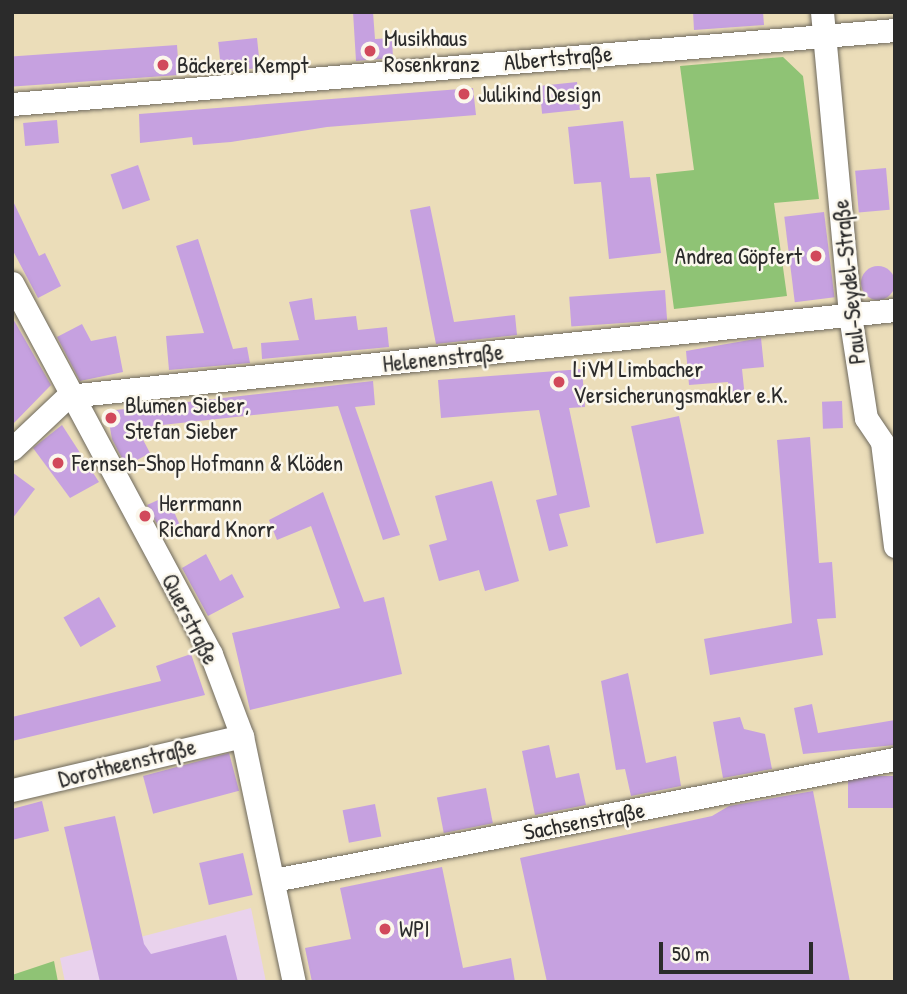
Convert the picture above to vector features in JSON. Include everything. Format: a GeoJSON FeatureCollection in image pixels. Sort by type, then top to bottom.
{"type":"FeatureCollection","features":[{"type":"Feature","properties":{"kind":"street","name":"Paul-Seydel-Straße"},"geometry":{"type":"LineString","coordinates":[[822,12],[850,315],[866,418],[882,442],[895,546]]}},
{"type":"Feature","properties":{"kind":"street","name":"Albertstraße"},"geometry":{"type":"LineString","coordinates":[[12,104],[895,30]]}},
{"type":"Feature","properties":{"kind":"street","name":"Querstraße"},"geometry":{"type":"LineString","coordinates":[[12,283],[68,396],[211,654],[242,736],[294,982]]}},
{"type":"Feature","properties":{"kind":"street","name":"Helenenstraße"},"geometry":{"type":"LineString","coordinates":[[68,396],[895,310]]}},
{"type":"Feature","properties":{"kind":"street"},"geometry":{"type":"LineString","coordinates":[[12,449],[68,396]]}},
{"type":"Feature","properties":{"kind":"street","name":"Dorotheenstraße"},"geometry":{"type":"LineString","coordinates":[[12,790],[242,736]]}},
{"type":"Feature","properties":{"kind":"street","name":"Sachsenstraße"},"geometry":{"type":"LineString","coordinates":[[274,880],[895,759]]}},
{"type":"Feature","properties":{"kind":"shaded area"},"geometry":{"type":"Polygon","coordinates":[[[251,908],[266,982],[65,982],[60,958],[251,908]]]}},
{"type":"Feature","properties":{"kind":"green space"},"geometry":{"type":"Polygon","coordinates":[[[783,57],[803,76],[819,199],[774,203],[787,296],[674,309],[656,174],[694,170],[680,66],[783,57]]]}},
{"type":"Feature","properties":{"kind":"green space"},"geometry":{"type":"Polygon","coordinates":[[[54,961],[58,982],[12,982],[12,975],[54,961]]]}},
{"type":"Feature","properties":{"kind":"building"},"geometry":{"type":"Polygon","coordinates":[[[353,12],[373,12],[375,39],[392,38],[393,58],[356,61],[353,12]]]}},
{"type":"Feature","properties":{"kind":"building"},"geometry":{"type":"Polygon","coordinates":[[[693,12],[763,12],[764,25],[694,30],[693,12]]]}},
{"type":"Feature","properties":{"kind":"building"},"geometry":{"type":"Polygon","coordinates":[[[257,38],[260,68],[221,72],[218,42],[257,38]]]}},
{"type":"Feature","properties":{"kind":"building"},"geometry":{"type":"Polygon","coordinates":[[[177,45],[179,75],[13,87],[12,57],[177,45]]]}},
{"type":"Feature","properties":{"kind":"building"},"geometry":{"type":"Polygon","coordinates":[[[577,82],[580,110],[542,114],[539,86],[577,82]]]}},
{"type":"Feature","properties":{"kind":"building"},"geometry":{"type":"Polygon","coordinates":[[[473,88],[476,115],[327,127],[231,142],[193,145],[192,137],[140,143],[139,114],[473,88]]]}},
{"type":"Feature","properties":{"kind":"building"},"geometry":{"type":"Polygon","coordinates":[[[57,120],[59,143],[25,146],[23,123],[57,120]]]}},
{"type":"Feature","properties":{"kind":"building"},"geometry":{"type":"Polygon","coordinates":[[[623,121],[630,178],[650,177],[661,253],[609,259],[601,182],[574,184],[568,127],[623,121]]]}},
{"type":"Feature","properties":{"kind":"building"},"geometry":{"type":"Polygon","coordinates":[[[138,165],[150,200],[123,209],[111,174],[138,165]]]}},
{"type":"Feature","properties":{"kind":"building"},"geometry":{"type":"Polygon","coordinates":[[[886,168],[890,210],[859,213],[855,171],[886,168]]]}},
{"type":"Feature","properties":{"kind":"building"},"geometry":{"type":"Polygon","coordinates":[[[12,199],[39,256],[45,253],[61,286],[38,298],[12,249],[12,199]]]}},
{"type":"Feature","properties":{"kind":"building"},"geometry":{"type":"Polygon","coordinates":[[[430,206],[454,322],[515,315],[517,335],[436,344],[410,210],[430,206]]]}},
{"type":"Feature","properties":{"kind":"building"},"geometry":{"type":"Polygon","coordinates":[[[824,212],[834,297],[795,302],[784,217],[824,212]]]}},
{"type":"Feature","properties":{"kind":"building"},"geometry":{"type":"Polygon","coordinates":[[[198,239],[233,349],[247,347],[250,363],[169,370],[166,336],[204,333],[176,246],[198,239]]]}},
{"type":"Feature","properties":{"kind":"building"},"geometry":{"type":"Polygon","coordinates":[[[878,266],[890,271],[895,283],[890,295],[878,300],[866,295],[861,283],[866,271],[878,266]]]}},
{"type":"Feature","properties":{"kind":"building"},"geometry":{"type":"Polygon","coordinates":[[[665,290],[667,320],[571,327],[569,297],[665,290]]]}},
{"type":"Feature","properties":{"kind":"building"},"geometry":{"type":"Polygon","coordinates":[[[312,298],[315,320],[356,316],[358,330],[387,327],[389,347],[262,359],[261,343],[299,340],[289,302],[312,298]]]}},
{"type":"Feature","properties":{"kind":"building"},"geometry":{"type":"Polygon","coordinates":[[[12,317],[51,385],[12,425],[12,317]]]}},
{"type":"Feature","properties":{"kind":"building"},"geometry":{"type":"Polygon","coordinates":[[[82,324],[91,341],[116,336],[123,372],[80,381],[57,337],[82,324]]]}},
{"type":"Feature","properties":{"kind":"building"},"geometry":{"type":"Polygon","coordinates":[[[761,338],[764,367],[742,369],[745,398],[730,400],[728,382],[689,385],[686,351],[761,338]]]}},
{"type":"Feature","properties":{"kind":"building"},"geometry":{"type":"Polygon","coordinates":[[[582,369],[585,407],[569,408],[590,507],[559,514],[568,546],[549,551],[536,500],[557,495],[539,410],[441,418],[438,380],[582,369]]]}},
{"type":"Feature","properties":{"kind":"building"},"geometry":{"type":"Polygon","coordinates":[[[373,381],[375,405],[355,407],[400,535],[383,540],[338,406],[153,426],[158,434],[140,434],[150,453],[126,466],[112,439],[107,411],[373,381]]]}},
{"type":"Feature","properties":{"kind":"building"},"geometry":{"type":"Polygon","coordinates":[[[842,401],[843,428],[823,429],[822,402],[842,401]]]}},
{"type":"Feature","properties":{"kind":"building"},"geometry":{"type":"Polygon","coordinates":[[[679,416],[704,533],[656,544],[631,426],[679,416]]]}},
{"type":"Feature","properties":{"kind":"building"},"geometry":{"type":"Polygon","coordinates":[[[62,425],[99,482],[70,498],[33,448],[62,425]]]}},
{"type":"Feature","properties":{"kind":"building"},"geometry":{"type":"Polygon","coordinates":[[[810,437],[819,563],[832,562],[836,618],[817,619],[823,655],[710,675],[704,639],[792,623],[777,440],[810,437]]]}},
{"type":"Feature","properties":{"kind":"building"},"geometry":{"type":"Polygon","coordinates":[[[12,472],[35,489],[12,519],[12,472]]]}},
{"type":"Feature","properties":{"kind":"building"},"geometry":{"type":"Polygon","coordinates":[[[492,481],[519,581],[485,591],[479,570],[439,581],[429,545],[447,540],[435,496],[492,481]]]}},
{"type":"Feature","properties":{"kind":"building"},"geometry":{"type":"Polygon","coordinates":[[[323,492],[364,602],[384,597],[402,674],[250,710],[232,633],[340,608],[311,526],[277,540],[269,520],[323,492]]]}},
{"type":"Feature","properties":{"kind":"building"},"geometry":{"type":"Polygon","coordinates":[[[167,496],[183,532],[165,539],[147,505],[167,496]]]}},
{"type":"Feature","properties":{"kind":"building"},"geometry":{"type":"Polygon","coordinates":[[[206,554],[220,581],[232,574],[244,597],[208,616],[182,568],[206,554]]]}},
{"type":"Feature","properties":{"kind":"building"},"geometry":{"type":"Polygon","coordinates":[[[99,597],[116,626],[80,647],[63,618],[99,597]]]}},
{"type":"Feature","properties":{"kind":"building"},"geometry":{"type":"Polygon","coordinates":[[[191,654],[205,695],[12,741],[12,717],[161,681],[156,666],[191,654]]]}},
{"type":"Feature","properties":{"kind":"building"},"geometry":{"type":"Polygon","coordinates":[[[628,673],[646,763],[676,756],[681,786],[631,796],[625,769],[616,770],[601,681],[628,673]]]}},
{"type":"Feature","properties":{"kind":"building"},"geometry":{"type":"Polygon","coordinates":[[[812,704],[818,733],[895,720],[895,745],[803,754],[794,708],[812,704]]]}},
{"type":"Feature","properties":{"kind":"building"},"geometry":{"type":"Polygon","coordinates":[[[740,717],[744,729],[765,734],[772,769],[723,778],[713,722],[740,717]]]}},
{"type":"Feature","properties":{"kind":"building"},"geometry":{"type":"Polygon","coordinates":[[[549,745],[556,778],[579,773],[586,805],[535,815],[522,751],[549,745]]]}},
{"type":"Feature","properties":{"kind":"building"},"geometry":{"type":"Polygon","coordinates":[[[229,753],[239,791],[153,814],[143,776],[229,753]]]}},
{"type":"Feature","properties":{"kind":"building"},"geometry":{"type":"Polygon","coordinates":[[[848,776],[895,776],[895,808],[848,808],[848,776]]]}},
{"type":"Feature","properties":{"kind":"building"},"geometry":{"type":"Polygon","coordinates":[[[486,788],[493,823],[444,833],[437,798],[486,788]]]}},
{"type":"Feature","properties":{"kind":"building"},"geometry":{"type":"Polygon","coordinates":[[[813,791],[850,982],[547,982],[520,858],[712,816],[729,806],[813,791]]]}},
{"type":"Feature","properties":{"kind":"building"},"geometry":{"type":"Polygon","coordinates":[[[42,801],[49,831],[12,840],[12,809],[42,801]]]}},
{"type":"Feature","properties":{"kind":"building"},"geometry":{"type":"Polygon","coordinates":[[[375,804],[381,836],[349,843],[343,810],[375,804]]]}},
{"type":"Feature","properties":{"kind":"building"},"geometry":{"type":"Polygon","coordinates":[[[115,816],[144,944],[151,954],[226,935],[238,982],[100,982],[64,827],[115,816]]]}},
{"type":"Feature","properties":{"kind":"building"},"geometry":{"type":"Polygon","coordinates":[[[243,853],[253,895],[209,905],[199,863],[243,853]]]}},
{"type":"Feature","properties":{"kind":"building"},"geometry":{"type":"Polygon","coordinates":[[[442,867],[463,968],[511,958],[515,982],[312,982],[305,948],[351,939],[340,888],[442,867]]]}},
{"type":"Feature","properties":{"kind":"place","name":"Musikhaus Rosenkranz"},"geometry":{"type":"Point","coordinates":[370,51]}},
{"type":"Feature","properties":{"kind":"place","name":"Bäckerei Kempt"},"geometry":{"type":"Point","coordinates":[163,65]}},
{"type":"Feature","properties":{"kind":"place","name":"Julikind Design"},"geometry":{"type":"Point","coordinates":[464,94]}},
{"type":"Feature","properties":{"kind":"place","name":"Andrea Göpfert"},"geometry":{"type":"Point","coordinates":[816,256]}},
{"type":"Feature","properties":{"kind":"place","name":"LiVM Limbacher Versicherungsmakler e.K."},"geometry":{"type":"Point","coordinates":[559,382]}},
{"type":"Feature","properties":{"kind":"place","name":"Blumen Sieber, Stefan Sieber"},"geometry":{"type":"Point","coordinates":[111,418]}},
{"type":"Feature","properties":{"kind":"place","name":"Fernseh-Shop Hofmann & Klöden"},"geometry":{"type":"Point","coordinates":[58,463]}},
{"type":"Feature","properties":{"kind":"place","name":"Herrmann Richard Knorr"},"geometry":{"type":"Point","coordinates":[145,516]}},
{"type":"Feature","properties":{"kind":"place","name":"WPI"},"geometry":{"type":"Point","coordinates":[385,929]}}]}
